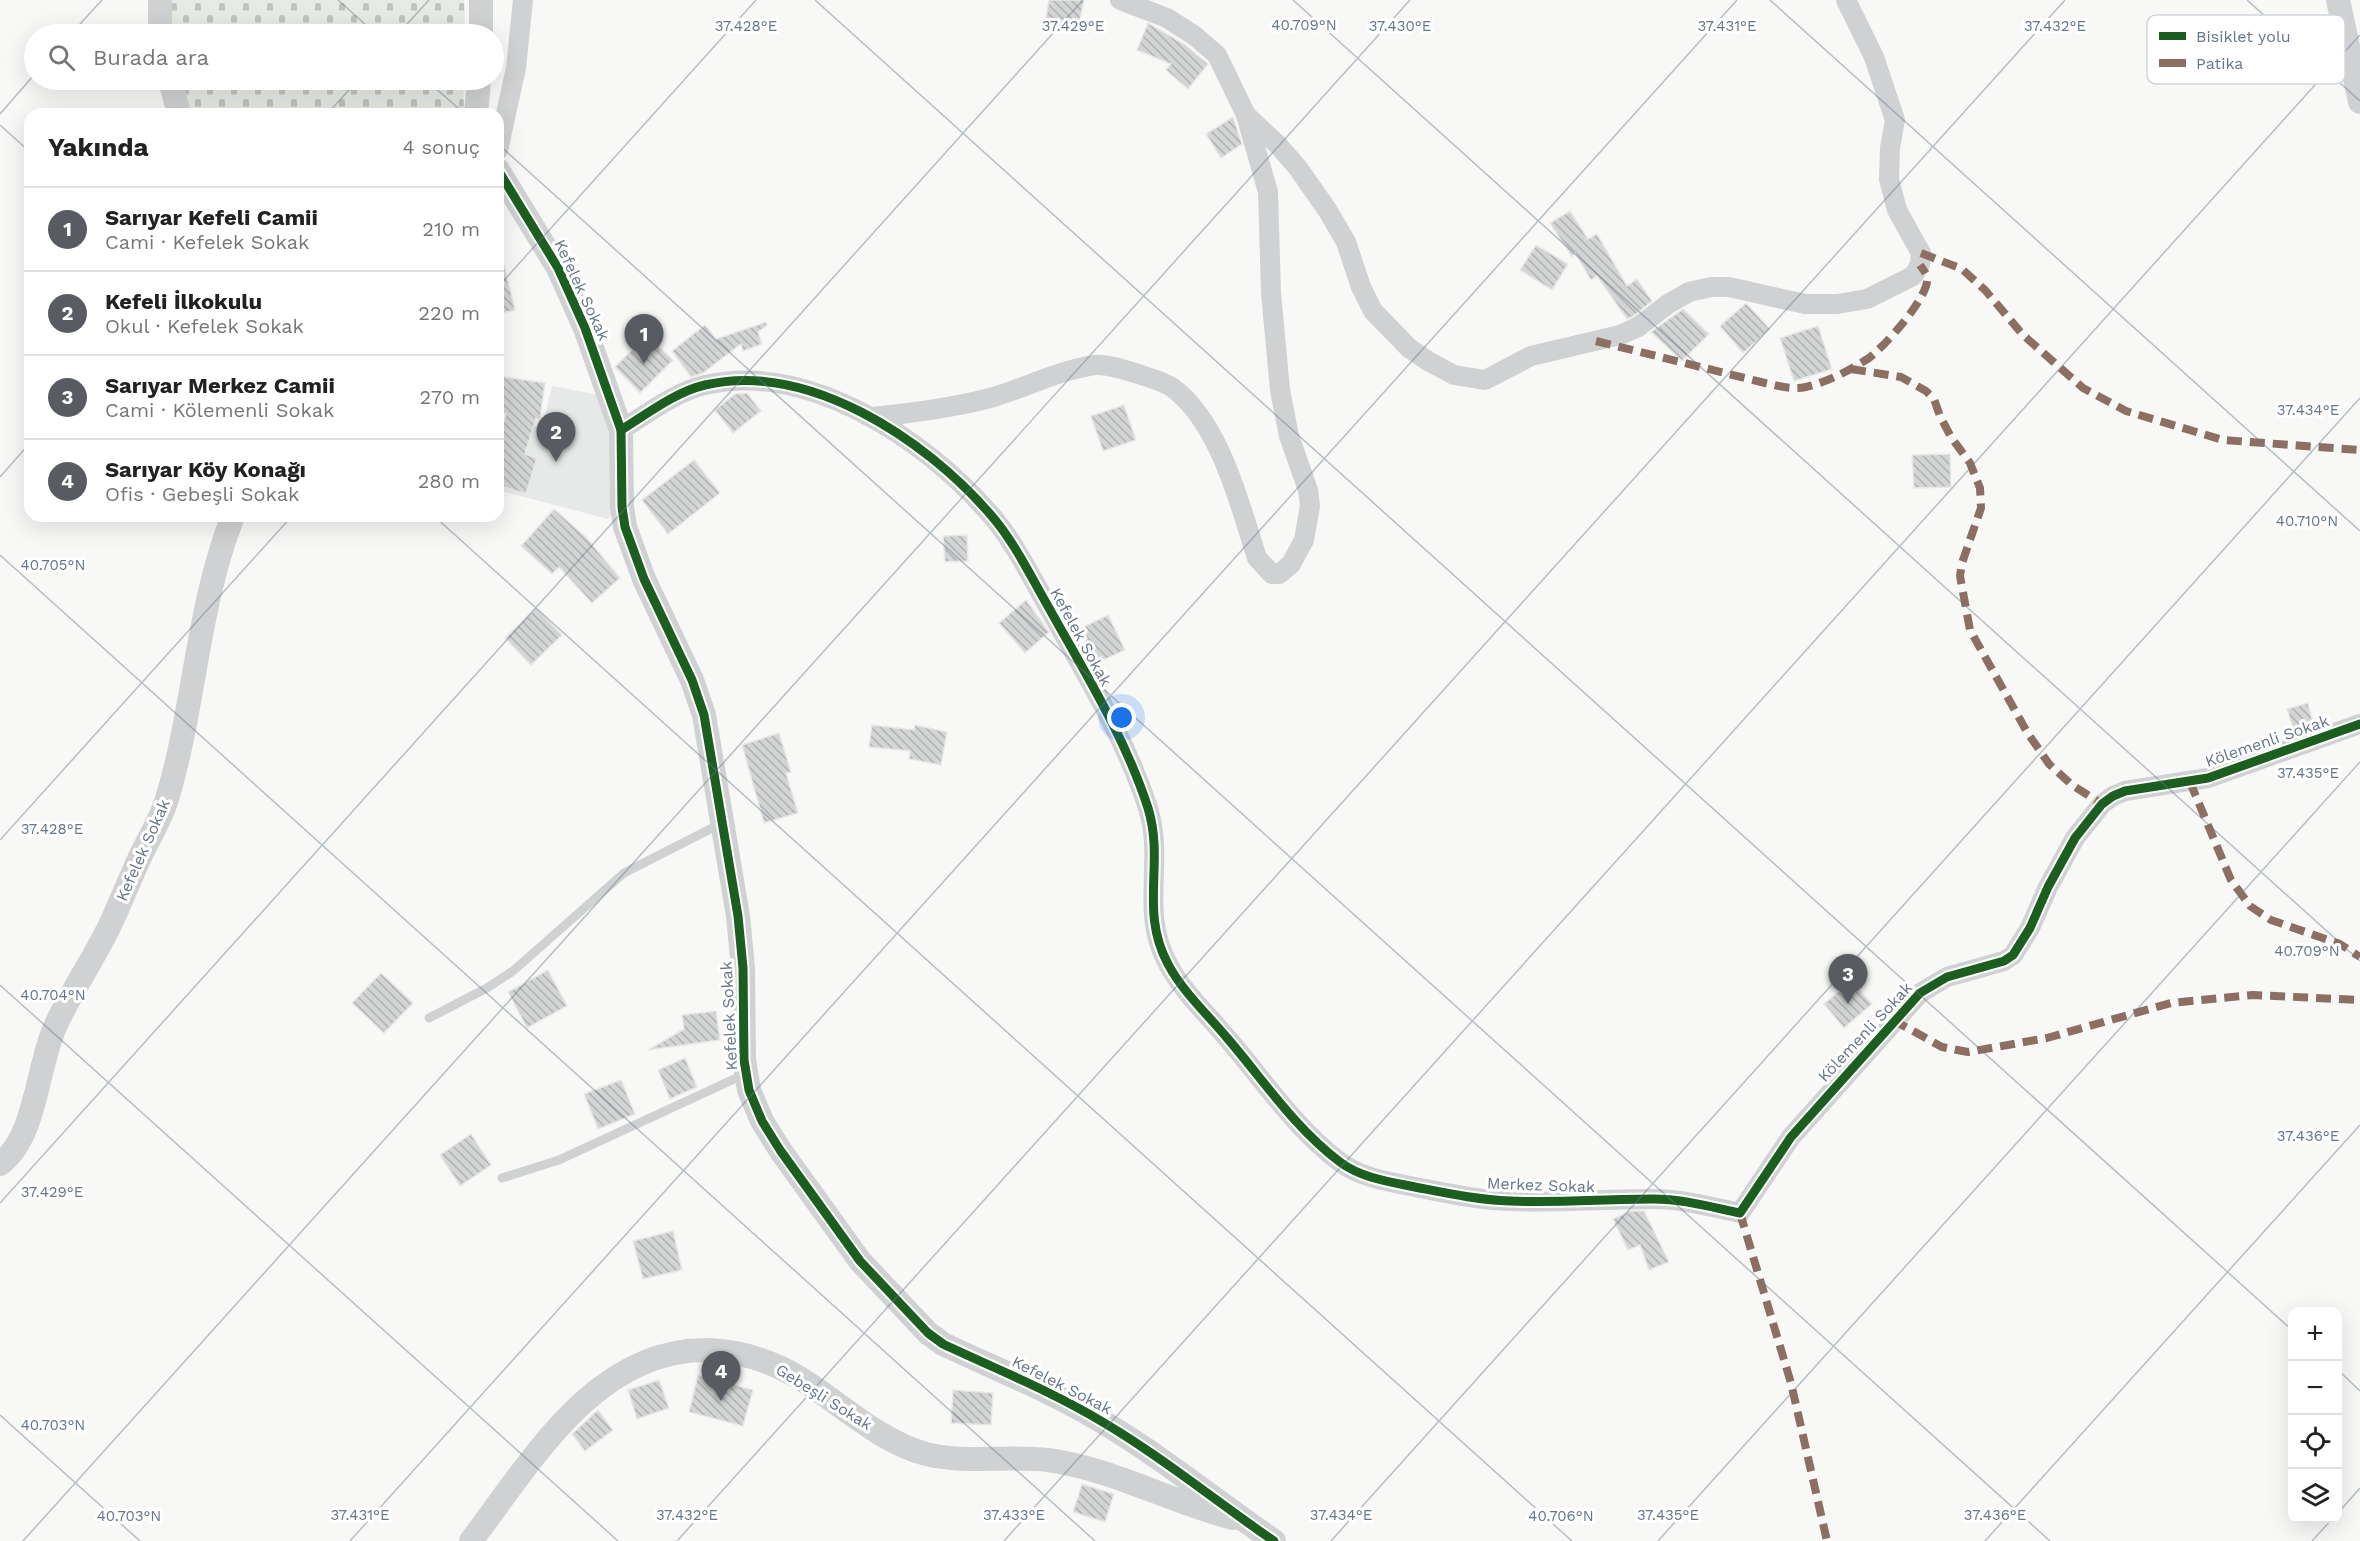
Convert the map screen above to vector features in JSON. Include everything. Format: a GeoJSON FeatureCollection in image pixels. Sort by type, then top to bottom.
{"type":"FeatureCollection","features":[{"type":"Feature","properties":{"kind":"street"},"geometry":{"type":"LineString","coordinates":[[160,0],[160,24]]}},
{"type":"Feature","properties":{"kind":"street"},"geometry":{"type":"LineString","coordinates":[[481,0],[481,24]]}},
{"type":"Feature","properties":{"kind":"street"},"geometry":{"type":"LineString","coordinates":[[504,123],[516,68],[523,0]]}},
{"type":"Feature","properties":{"kind":"street"},"geometry":{"type":"LineString","coordinates":[[873,417],[959,405],[1032,385],[1075,369],[1099,365],[1153,379],[1171,386],[1186,399],[1204,424],[1234,483],[1257,558],[1272,574],[1279,574],[1291,564],[1304,540],[1310,506],[1308,490],[1288,436],[1280,390],[1271,294],[1268,192],[1246,115],[1217,55],[1196,36],[1167,18],[1120,0]]}},
{"type":"Feature","properties":{"kind":"street"},"geometry":{"type":"LineString","coordinates":[[1246,115],[1285,152],[1328,211],[1346,242],[1361,287],[1373,311],[1409,348],[1428,361],[1454,375],[1485,381],[1531,356],[1620,335],[1638,327],[1668,304],[1689,292],[1711,287],[1729,287],[1805,304],[1837,304],[1867,298],[1913,276],[1920,265],[1921,253],[1897,210],[1889,179],[1890,148],[1895,120],[1874,57],[1846,0]]}},
{"type":"Feature","properties":{"kind":"street"},"geometry":{"type":"LineString","coordinates":[[2338,0],[2341,15]]}},
{"type":"Feature","properties":{"kind":"street"},"geometry":{"type":"LineString","coordinates":[[2345,32],[2360,102]]}},
{"type":"Feature","properties":{"kind":"street"},"geometry":{"type":"LineString","coordinates":[[173,90],[177,108]]}},
{"type":"Feature","properties":{"kind":"street"},"geometry":{"type":"LineString","coordinates":[[477,108],[478,90]]}},
{"type":"Feature","properties":{"kind":"street","name":"Kefelek Sokak"},"geometry":{"type":"LineString","coordinates":[[504,180],[558,268],[585,328],[621,430],[622,507],[625,527],[644,579],[692,680],[704,715],[738,916],[746,1073],[749,1090],[762,1121],[780,1150],[860,1261],[928,1333],[943,1344],[1056,1395],[1106,1423],[1158,1456],[1245,1521]]}},
{"type":"Feature","properties":{"kind":"street","name":"Kefelek Sokak"},"geometry":{"type":"LineString","coordinates":[[621,430],[653,410],[702,385],[747,379],[784,382],[833,398],[873,417],[966,488],[993,517],[1018,556],[1075,654],[1133,766],[1150,814],[1156,858],[1152,923],[1169,967],[1291,1117],[1345,1166]]}},
{"type":"Feature","properties":{"kind":"street","name":"Kefelek Sokak"},"geometry":{"type":"LineString","coordinates":[[0,1164],[20,1143],[31,1113],[40,1067],[54,1028],[79,977],[110,925],[166,802],[179,757],[209,591],[231,522]]}},
{"type":"Feature","properties":{"kind":"street","name":"Kölemenli Sokak"},"geometry":{"type":"LineString","coordinates":[[1740,1213],[1791,1137],[1920,993],[1947,977],[2004,961],[2013,955],[2030,928],[2062,862],[2102,804],[2126,791],[2208,778],[2360,724]]}},
{"type":"Feature","properties":{"kind":"street","name":"Merkez Sokak"},"geometry":{"type":"LineString","coordinates":[[1345,1166],[1366,1176],[1406,1185],[1506,1202],[1656,1199],[1690,1202],[1740,1213]]}},
{"type":"Feature","properties":{"kind":"street","name":"Gebeşli Sokak"},"geometry":{"type":"LineString","coordinates":[[471,1541],[575,1410],[604,1384],[630,1369],[652,1358],[684,1350],[736,1351],[770,1362],[798,1377],[891,1439],[926,1454],[989,1461],[1046,1460],[1100,1471],[1191,1507],[1245,1521]]}},
{"type":"Feature","properties":{"kind":"street"},"geometry":{"type":"LineString","coordinates":[[1245,1521],[1274,1541]]}},
{"type":"Feature","properties":{"kind":"lane"},"geometry":{"type":"LineString","coordinates":[[429,1018],[487,988],[513,971],[624,873],[722,823]]}},
{"type":"Feature","properties":{"kind":"lane","name":"Kefelek Sokak"},"geometry":{"type":"LineString","coordinates":[[502,1178],[559,1161],[746,1073]]}},
{"type":"Feature","properties":{"kind":"shaded area"},"geometry":{"type":"Polygon","coordinates":[[[552,386],[600,395],[615,433],[615,511],[608,519],[504,492],[504,421],[542,428],[552,386]]]}},
{"type":"Feature","properties":{"kind":"green space"},"geometry":{"type":"Polygon","coordinates":[[[170,0],[464,0],[465,24],[170,24],[170,0]]]}},
{"type":"Feature","properties":{"kind":"green space"},"geometry":{"type":"Polygon","coordinates":[[[181,90],[463,90],[464,108],[187,108],[181,90]]]}},
{"type":"Feature","properties":{"kind":"building"},"geometry":{"type":"Polygon","coordinates":[[[1049,0],[1084,0],[1078,29],[1045,23],[1049,0]]]}},
{"type":"Feature","properties":{"kind":"building"},"geometry":{"type":"Polygon","coordinates":[[[1148,23],[1184,44],[1208,64],[1188,89],[1166,70],[1171,64],[1137,50],[1148,23]]]}},
{"type":"Feature","properties":{"kind":"building"},"geometry":{"type":"Polygon","coordinates":[[[1233,117],[1242,144],[1221,158],[1206,134],[1233,117]]]}},
{"type":"Feature","properties":{"kind":"building"},"geometry":{"type":"Polygon","coordinates":[[[1570,211],[1588,239],[1597,234],[1627,286],[1637,279],[1652,301],[1632,317],[1627,319],[1597,276],[1591,280],[1575,253],[1572,257],[1550,223],[1570,211]]]}},
{"type":"Feature","properties":{"kind":"building"},"geometry":{"type":"Polygon","coordinates":[[[1536,245],[1568,264],[1552,290],[1520,270],[1536,245]]]}},
{"type":"Feature","properties":{"kind":"building"},"geometry":{"type":"Polygon","coordinates":[[[504,265],[515,310],[504,313],[504,265]]]}},
{"type":"Feature","properties":{"kind":"building"},"geometry":{"type":"Polygon","coordinates":[[[1746,303],[1770,329],[1743,353],[1720,326],[1746,303]]]}},
{"type":"Feature","properties":{"kind":"building"},"geometry":{"type":"Polygon","coordinates":[[[1683,309],[1709,334],[1682,361],[1651,332],[1683,309]]]}},
{"type":"Feature","properties":{"kind":"building"},"geometry":{"type":"Polygon","coordinates":[[[766,322],[767,325],[758,332],[762,344],[743,351],[741,344],[703,373],[691,377],[672,351],[705,325],[716,339],[766,322]]]}},
{"type":"Feature","properties":{"kind":"building"},"geometry":{"type":"Polygon","coordinates":[[[1818,326],[1832,369],[1794,381],[1780,338],[1818,326]]]}},
{"type":"Feature","properties":{"kind":"building"},"geometry":{"type":"Polygon","coordinates":[[[647,335],[673,360],[640,393],[615,367],[647,335]]]}},
{"type":"Feature","properties":{"kind":"building"},"geometry":{"type":"Polygon","coordinates":[[[504,377],[545,383],[540,419],[536,418],[525,454],[537,458],[526,494],[504,487],[504,421],[506,414],[504,414],[504,377]]]}},
{"type":"Feature","properties":{"kind":"building"},"geometry":{"type":"Polygon","coordinates":[[[747,393],[761,411],[733,433],[715,410],[735,394],[747,393]]]}},
{"type":"Feature","properties":{"kind":"building"},"geometry":{"type":"Polygon","coordinates":[[[1124,405],[1136,440],[1103,451],[1091,416],[1124,405]]]}},
{"type":"Feature","properties":{"kind":"building"},"geometry":{"type":"Polygon","coordinates":[[[1950,454],[1951,487],[1914,488],[1912,455],[1950,454]]]}},
{"type":"Feature","properties":{"kind":"building"},"geometry":{"type":"Polygon","coordinates":[[[694,460],[720,493],[668,534],[642,500],[694,460]]]}},
{"type":"Feature","properties":{"kind":"building"},"geometry":{"type":"Polygon","coordinates":[[[554,509],[586,537],[620,578],[592,603],[559,567],[552,574],[521,546],[554,509]]]}},
{"type":"Feature","properties":{"kind":"building"},"geometry":{"type":"Polygon","coordinates":[[[967,535],[968,561],[945,562],[943,536],[967,535]]]}},
{"type":"Feature","properties":{"kind":"building"},"geometry":{"type":"Polygon","coordinates":[[[1026,600],[1049,632],[1025,653],[999,623],[1026,600]]]}},
{"type":"Feature","properties":{"kind":"building"},"geometry":{"type":"Polygon","coordinates":[[[536,608],[562,635],[531,665],[505,638],[536,608]]]}},
{"type":"Feature","properties":{"kind":"building"},"geometry":{"type":"Polygon","coordinates":[[[1108,615],[1125,650],[1095,664],[1079,629],[1108,615]]]}},
{"type":"Feature","properties":{"kind":"building"},"geometry":{"type":"Polygon","coordinates":[[[2308,703],[2313,723],[2293,728],[2287,709],[2308,703]]]}},
{"type":"Feature","properties":{"kind":"building"},"geometry":{"type":"Polygon","coordinates":[[[872,725],[914,730],[915,725],[947,732],[941,765],[909,759],[910,751],[869,747],[872,725]]]}},
{"type":"Feature","properties":{"kind":"building"},"geometry":{"type":"Polygon","coordinates":[[[779,733],[791,772],[786,773],[798,813],[764,823],[742,745],[779,733]]]}},
{"type":"Feature","properties":{"kind":"building"},"geometry":{"type":"Polygon","coordinates":[[[548,970],[567,1006],[527,1028],[508,992],[548,970]]]}},
{"type":"Feature","properties":{"kind":"building"},"geometry":{"type":"Polygon","coordinates":[[[381,973],[413,1003],[384,1033],[352,1003],[381,973]]]}},
{"type":"Feature","properties":{"kind":"building"},"geometry":{"type":"Polygon","coordinates":[[[1851,981],[1872,1004],[1844,1028],[1824,1004],[1851,981]]]}},
{"type":"Feature","properties":{"kind":"building"},"geometry":{"type":"Polygon","coordinates":[[[716,1011],[720,1040],[648,1050],[684,1029],[682,1015],[716,1011]]]}},
{"type":"Feature","properties":{"kind":"building"},"geometry":{"type":"Polygon","coordinates":[[[685,1058],[697,1087],[670,1099],[658,1070],[685,1058]]]}},
{"type":"Feature","properties":{"kind":"building"},"geometry":{"type":"Polygon","coordinates":[[[621,1080],[635,1114],[598,1129],[584,1094],[621,1080]]]}},
{"type":"Feature","properties":{"kind":"building"},"geometry":{"type":"Polygon","coordinates":[[[471,1134],[491,1165],[460,1186],[440,1155],[471,1134]]]}},
{"type":"Feature","properties":{"kind":"building"},"geometry":{"type":"Polygon","coordinates":[[[1630,1211],[1644,1211],[1669,1262],[1649,1270],[1640,1245],[1628,1250],[1613,1219],[1630,1211]]]}},
{"type":"Feature","properties":{"kind":"building"},"geometry":{"type":"Polygon","coordinates":[[[673,1231],[682,1270],[643,1279],[633,1241],[673,1231]]]}},
{"type":"Feature","properties":{"kind":"building"},"geometry":{"type":"Polygon","coordinates":[[[698,1375],[753,1390],[743,1426],[689,1412],[698,1375]]]}},
{"type":"Feature","properties":{"kind":"building"},"geometry":{"type":"Polygon","coordinates":[[[659,1380],[669,1408],[637,1419],[628,1390],[659,1380]]]}},
{"type":"Feature","properties":{"kind":"building"},"geometry":{"type":"Polygon","coordinates":[[[953,1390],[993,1393],[991,1425],[951,1423],[953,1390]]]}},
{"type":"Feature","properties":{"kind":"building"},"geometry":{"type":"Polygon","coordinates":[[[598,1410],[613,1430],[585,1451],[572,1434],[598,1410]]]}},
{"type":"Feature","properties":{"kind":"building"},"geometry":{"type":"Polygon","coordinates":[[[1082,1484],[1114,1494],[1105,1522],[1073,1512],[1082,1484]]]}},
{"type":"Feature","properties":{"kind":"marked path"},"geometry":{"type":"LineString","coordinates":[[1921,253],[1962,269],[1985,290],[2023,335],[2083,388],[2126,411],[2223,440],[2360,450]]}},
{"type":"Feature","properties":{"kind":"marked path"},"geometry":{"type":"LineString","coordinates":[[1596,341],[1775,385],[1791,388],[1806,387],[1831,379],[1854,367],[1869,358],[1885,343],[1922,296],[1927,277],[1920,265]]}},
{"type":"Feature","properties":{"kind":"marked path"},"geometry":{"type":"LineString","coordinates":[[1851,369],[1901,377],[1926,391],[1934,399],[1951,437],[1970,463],[1980,488],[1981,508],[1962,563],[1960,576],[1970,630],[2027,732],[2049,764],[2072,785],[2102,804]]}},
{"type":"Feature","properties":{"kind":"marked path"},"geometry":{"type":"LineString","coordinates":[[2190,782],[2231,880],[2250,906],[2271,920],[2340,944],[2360,957]]}},
{"type":"Feature","properties":{"kind":"marked path"},"geometry":{"type":"LineString","coordinates":[[1893,1020],[1942,1047],[1968,1052],[2047,1038],[2171,1003],[2253,995],[2360,1000]]}},
{"type":"Feature","properties":{"kind":"marked path"},"geometry":{"type":"LineString","coordinates":[[1740,1213],[1791,1383],[1827,1541]]}},
{"type":"Feature","properties":{"kind":"cycle path"},"geometry":{"type":"LineString","coordinates":[[504,180],[558,268],[585,328],[621,430],[622,507],[625,527],[644,579],[692,680],[704,715],[738,916],[743,968],[744,1060],[749,1090],[762,1121],[780,1150],[860,1261],[928,1333],[943,1344],[1046,1391],[1106,1424],[1274,1541]]}},
{"type":"Feature","properties":{"kind":"cycle path"},"geometry":{"type":"LineString","coordinates":[[621,430],[672,398],[694,388],[744,381],[784,384],[823,395],[862,412],[933,459],[963,486],[990,514],[1014,547],[1090,681],[1128,756],[1139,782],[1153,828],[1155,925],[1168,964],[1180,984],[1294,1119],[1340,1162],[1376,1179],[1462,1196],[1528,1201],[1664,1199],[1740,1213],[1791,1137],[1920,993],[1947,977],[2004,961],[2013,955],[2030,928],[2048,887],[2075,838],[2102,804],[2125,791],[2208,778],[2360,724]]}},
{"type":"Feature","properties":{"kind":"place","name":"Sarıyar Kefeli Camii"},"geometry":{"type":"Point","coordinates":[644,364]}},
{"type":"Feature","properties":{"kind":"place","name":"Kefeli İlkokulu"},"geometry":{"type":"Point","coordinates":[556,462]}},
{"type":"Feature","properties":{"kind":"place","name":"Sarıyar Merkez Camii"},"geometry":{"type":"Point","coordinates":[1848,1004]}},
{"type":"Feature","properties":{"kind":"place","name":"Sarıyar Köy Konağı"},"geometry":{"type":"Point","coordinates":[721,1401]}}]}
